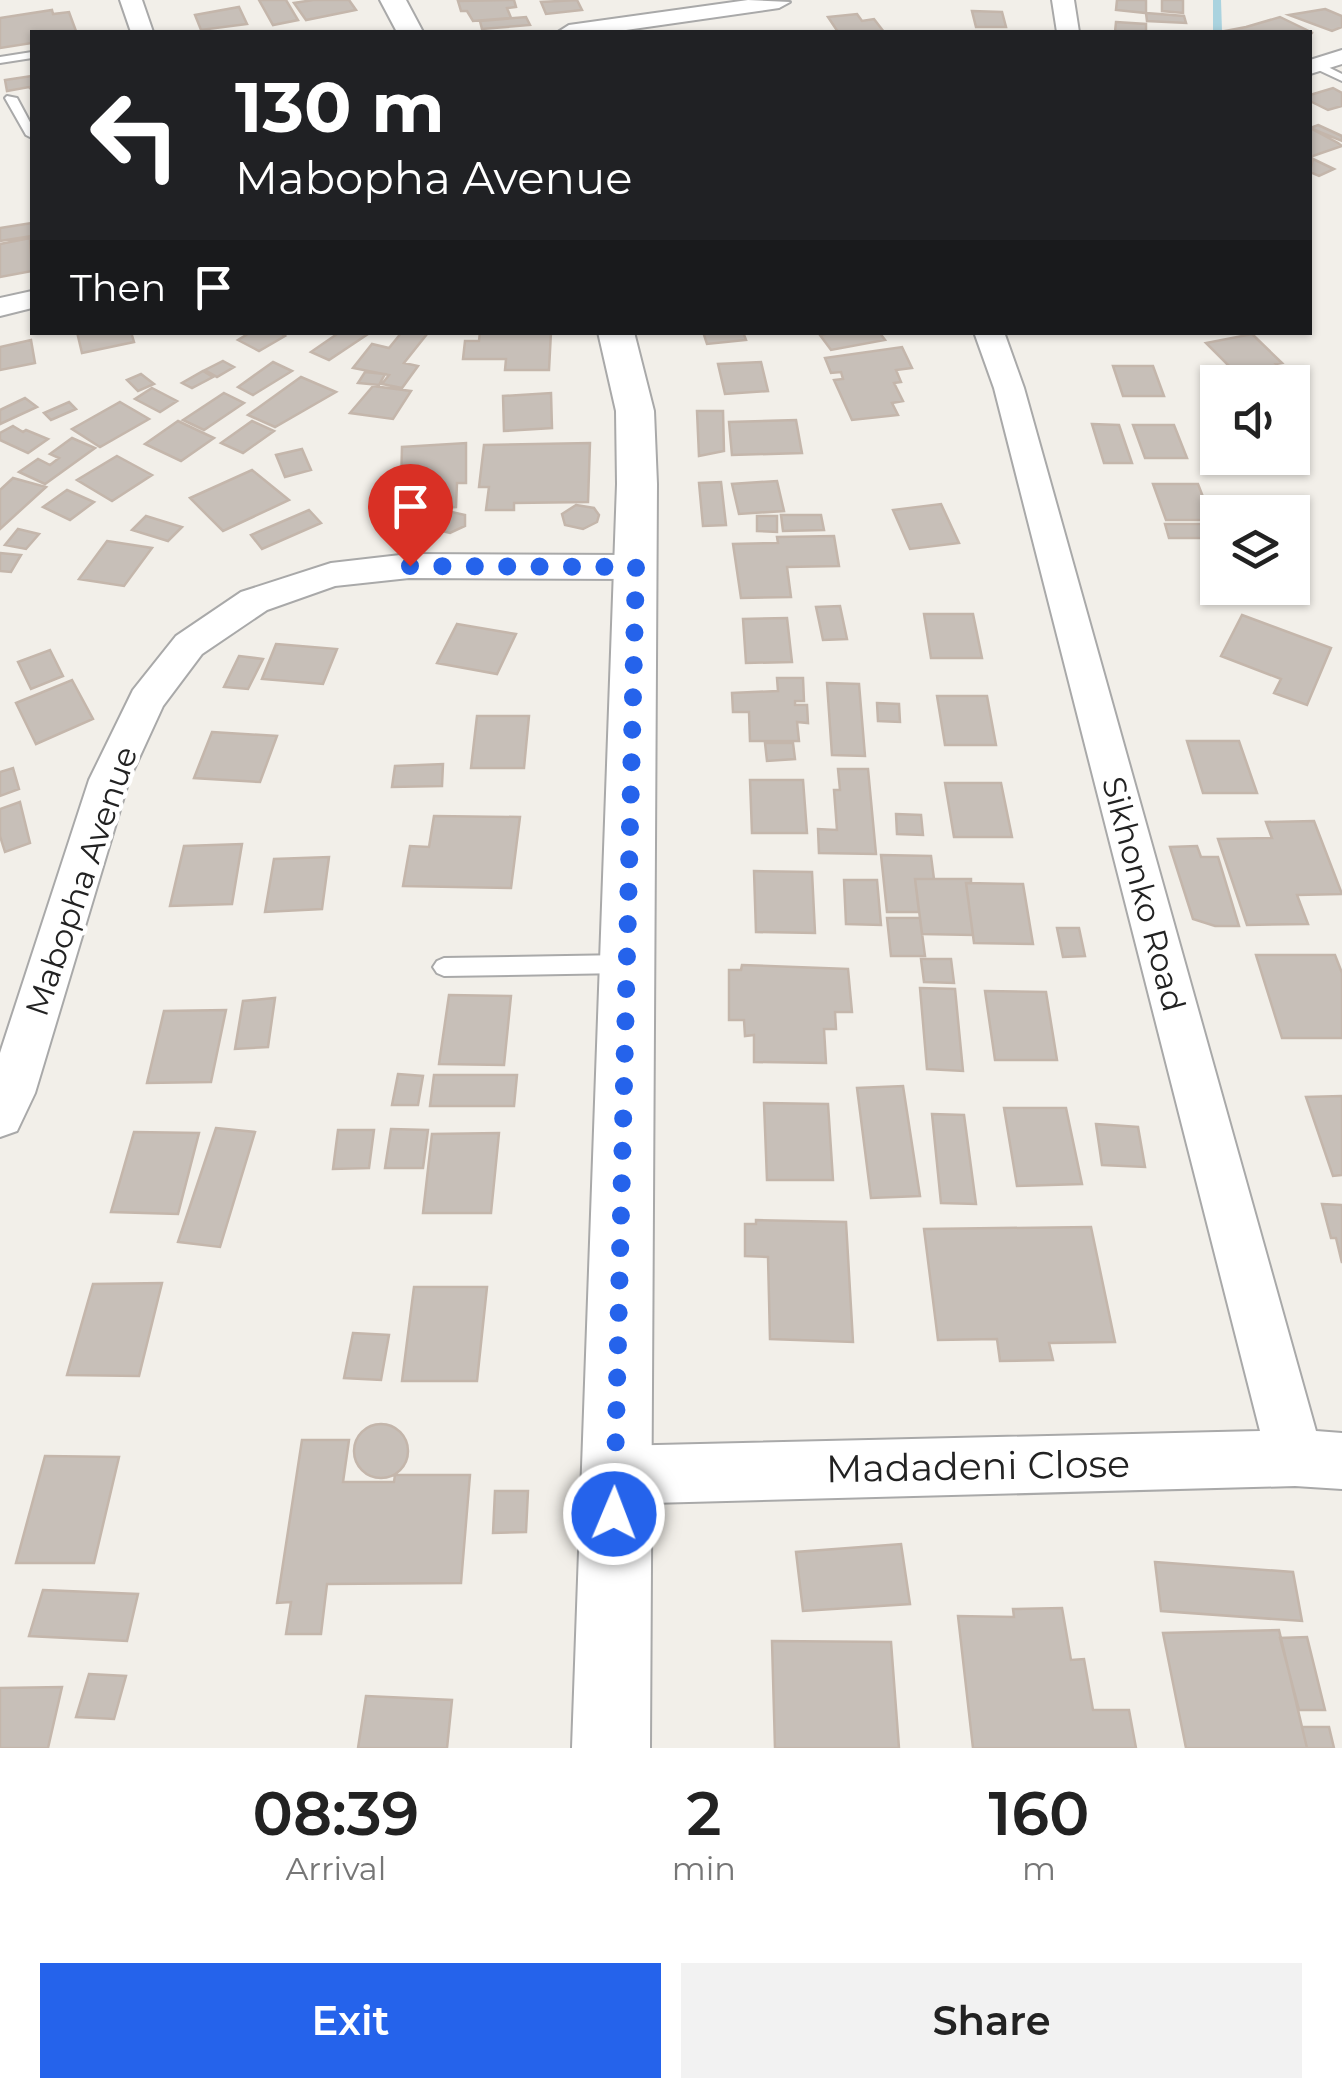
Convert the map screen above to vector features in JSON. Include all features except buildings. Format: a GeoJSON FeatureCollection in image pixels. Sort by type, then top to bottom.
{"type":"FeatureCollection","features":[{"type":"Feature","properties":{"kind":"street"},"geometry":{"type":"LineString","coordinates":[[131,0],[141,30]]}},
{"type":"Feature","properties":{"kind":"street"},"geometry":{"type":"LineString","coordinates":[[393,0],[409,30]]}},
{"type":"Feature","properties":{"kind":"street"},"geometry":{"type":"LineString","coordinates":[[1063,0],[1068,30]]}},
{"type":"Feature","properties":{"kind":"street"},"geometry":{"type":"LineString","coordinates":[[585,30],[782,6]]}},
{"type":"Feature","properties":{"kind":"street"},"geometry":{"type":"LineString","coordinates":[[1313,66],[1342,57]]}},
{"type":"Feature","properties":{"kind":"street"},"geometry":{"type":"LineString","coordinates":[[0,307],[30,300]]}},
{"type":"Feature","properties":{"kind":"street"},"geometry":{"type":"LineString","coordinates":[[610,1748],[636,567],[635,410],[617,335]]}},
{"type":"Feature","properties":{"kind":"street","name":"Sikhonko Road"},"geometry":{"type":"LineString","coordinates":[[990,335],[1009,388],[1319,1459]]}},
{"type":"Feature","properties":{"kind":"street","name":"Mabopha Avenue"},"geometry":{"type":"LineString","coordinates":[[0,1115],[17,1075],[109,780],[147,700],[189,645],[254,601],[331,574],[410,566],[636,567]]}},
{"type":"Feature","properties":{"kind":"street","name":"Madadeni Close"},"geometry":{"type":"LineString","coordinates":[[614,1475],[1319,1459]]}},
{"type":"Feature","properties":{"kind":"lane"},"geometry":{"type":"LineString","coordinates":[[0,60],[30,55]]}},
{"type":"Feature","properties":{"kind":"lane"},"geometry":{"type":"LineString","coordinates":[[1313,66],[1342,78]]}},
{"type":"Feature","properties":{"kind":"lane"},"geometry":{"type":"LineString","coordinates":[[11,98],[30,131]]}},
{"type":"Feature","properties":{"kind":"lane"},"geometry":{"type":"LineString","coordinates":[[444,967],[626,964]]}},
{"type":"Feature","properties":{"kind":"waterway"},"geometry":{"type":"LineString","coordinates":[[1217,0],[1218,30]]}},
{"type":"Feature","properties":{"kind":"route"},"geometry":{"type":"LineString","coordinates":[[410,566],[636,567],[614,1514]]}}]}
